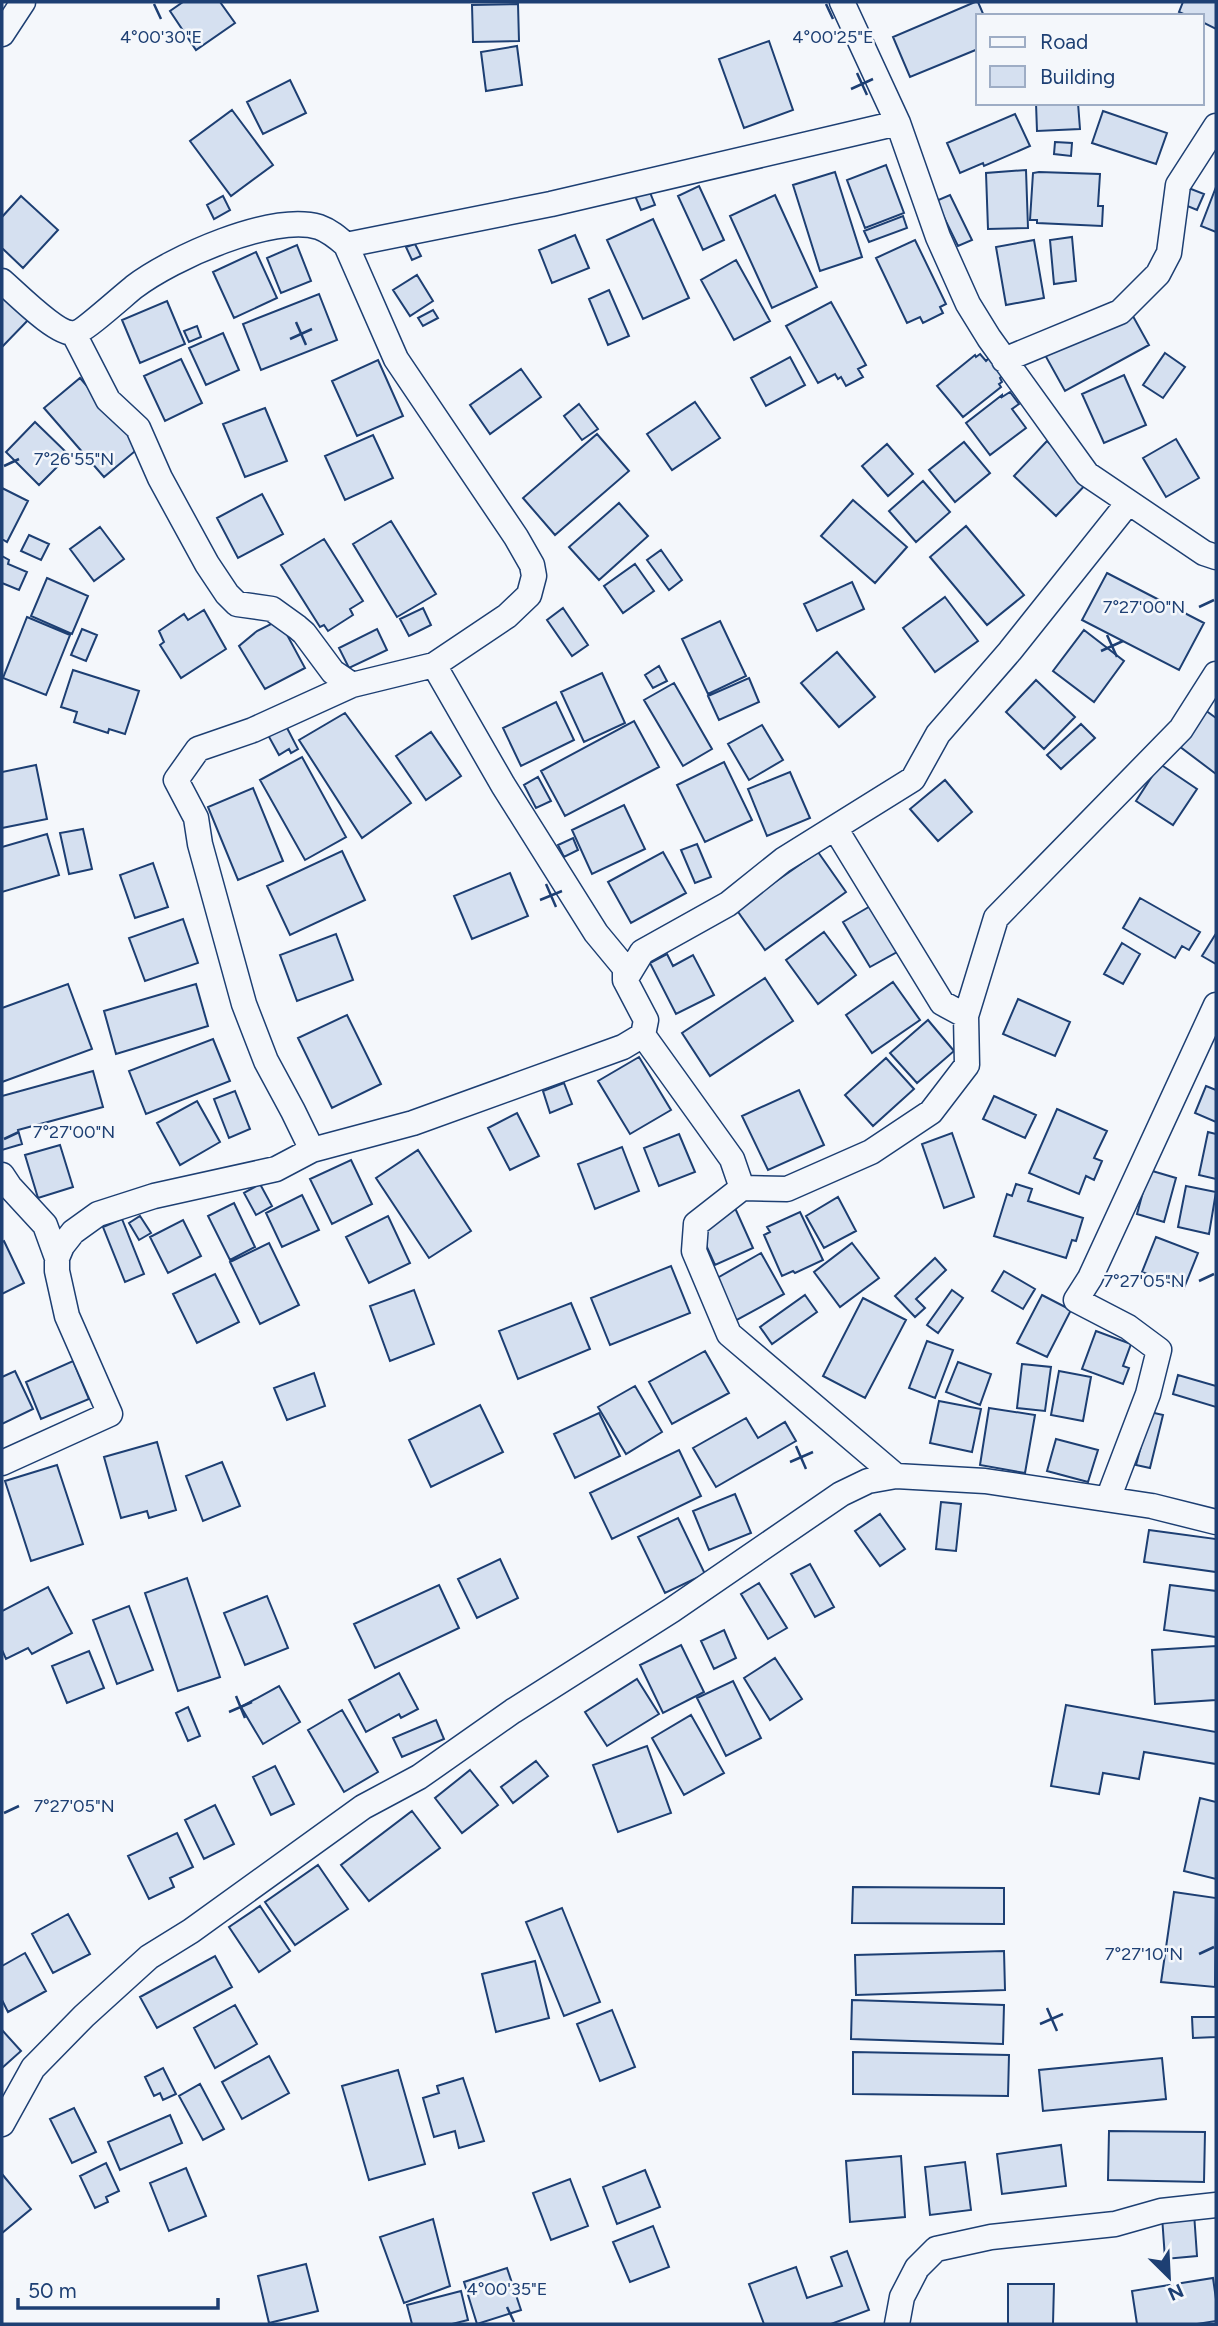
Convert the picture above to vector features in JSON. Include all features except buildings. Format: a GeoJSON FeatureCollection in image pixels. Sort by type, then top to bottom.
{"type":"FeatureCollection","features":[{"type":"Feature","properties":{"kind":"street"},"geometry":{"type":"LineString","coordinates":[[2,33],[23,2]]}},
{"type":"Feature","properties":{"kind":"street"},"geometry":{"type":"LineString","coordinates":[[842,2],[898,123],[939,237],[968,304],[1004,360],[1087,474],[1204,553],[1216,557]]}},
{"type":"Feature","properties":{"kind":"street"},"geometry":{"type":"LineString","coordinates":[[346,245],[551,204],[898,123]]}},
{"type":"Feature","properties":{"kind":"street"},"geometry":{"type":"LineString","coordinates":[[1004,360],[1120,312],[1152,281],[1169,253],[1178,185],[1216,125]]}},
{"type":"Feature","properties":{"kind":"street"},"geometry":{"type":"LineString","coordinates":[[2,281],[54,325],[74,334],[82,331],[110,305],[147,277],[213,244],[282,225],[317,227],[333,233],[346,245],[396,359],[532,565],[534,576],[528,595],[507,616],[434,665],[352,685],[253,730],[198,748],[176,780],[196,818],[200,844],[244,1004],[265,1061],[312,1150]]}},
{"type":"Feature","properties":{"kind":"street"},"geometry":{"type":"LineString","coordinates":[[74,334],[108,400],[138,428],[160,478],[207,564],[227,594],[237,604],[272,609],[297,627],[332,672],[352,685]]}},
{"type":"Feature","properties":{"kind":"street"},"geometry":{"type":"LineString","coordinates":[[625,980],[642,952],[728,904],[783,860],[913,779],[938,734],[1010,651],[1128,503]]}},
{"type":"Feature","properties":{"kind":"street"},"geometry":{"type":"LineString","coordinates":[[57,1258],[73,1232],[98,1214],[154,1196],[276,1169],[312,1150],[414,1123],[624,1047],[643,1035],[646,1020],[625,980],[625,968],[596,933],[503,785],[434,665]]}},
{"type":"Feature","properties":{"kind":"street"},"geometry":{"type":"LineString","coordinates":[[896,1476],[729,1334],[694,1251],[696,1224],[742,1188],[787,1189],[871,1152],[931,1112],[967,1065],[967,1016],[996,918],[1181,729],[1216,674]]}},
{"type":"Feature","properties":{"kind":"street"},"geometry":{"type":"LineString","coordinates":[[835,828],[943,1003],[967,1016]]}},
{"type":"Feature","properties":{"kind":"street"},"geometry":{"type":"LineString","coordinates":[[1108,1499],[1148,1394],[1159,1350],[1128,1327],[1076,1300],[1090,1278],[1216,1005]]}},
{"type":"Feature","properties":{"kind":"street"},"geometry":{"type":"LineString","coordinates":[[643,1035],[732,1159],[742,1188]]}},
{"type":"Feature","properties":{"kind":"street"},"geometry":{"type":"LineString","coordinates":[[2,1175],[9,1187],[45,1225],[57,1258],[57,1271],[67,1316],[110,1414],[2,1462]]}},
{"type":"Feature","properties":{"kind":"street"},"geometry":{"type":"LineString","coordinates":[[2,2124],[33,2068],[84,2016],[149,1957],[191,1931],[363,1807],[419,1777],[841,1494],[868,1481],[896,1476],[985,1481],[1152,1506],[1216,1522]]}},
{"type":"Feature","properties":{"kind":"street"},"geometry":{"type":"LineString","coordinates":[[897,2324],[902,2297],[917,2268],[936,2249],[991,2237],[1115,2224],[1161,2211],[1216,2205]]}}]}
